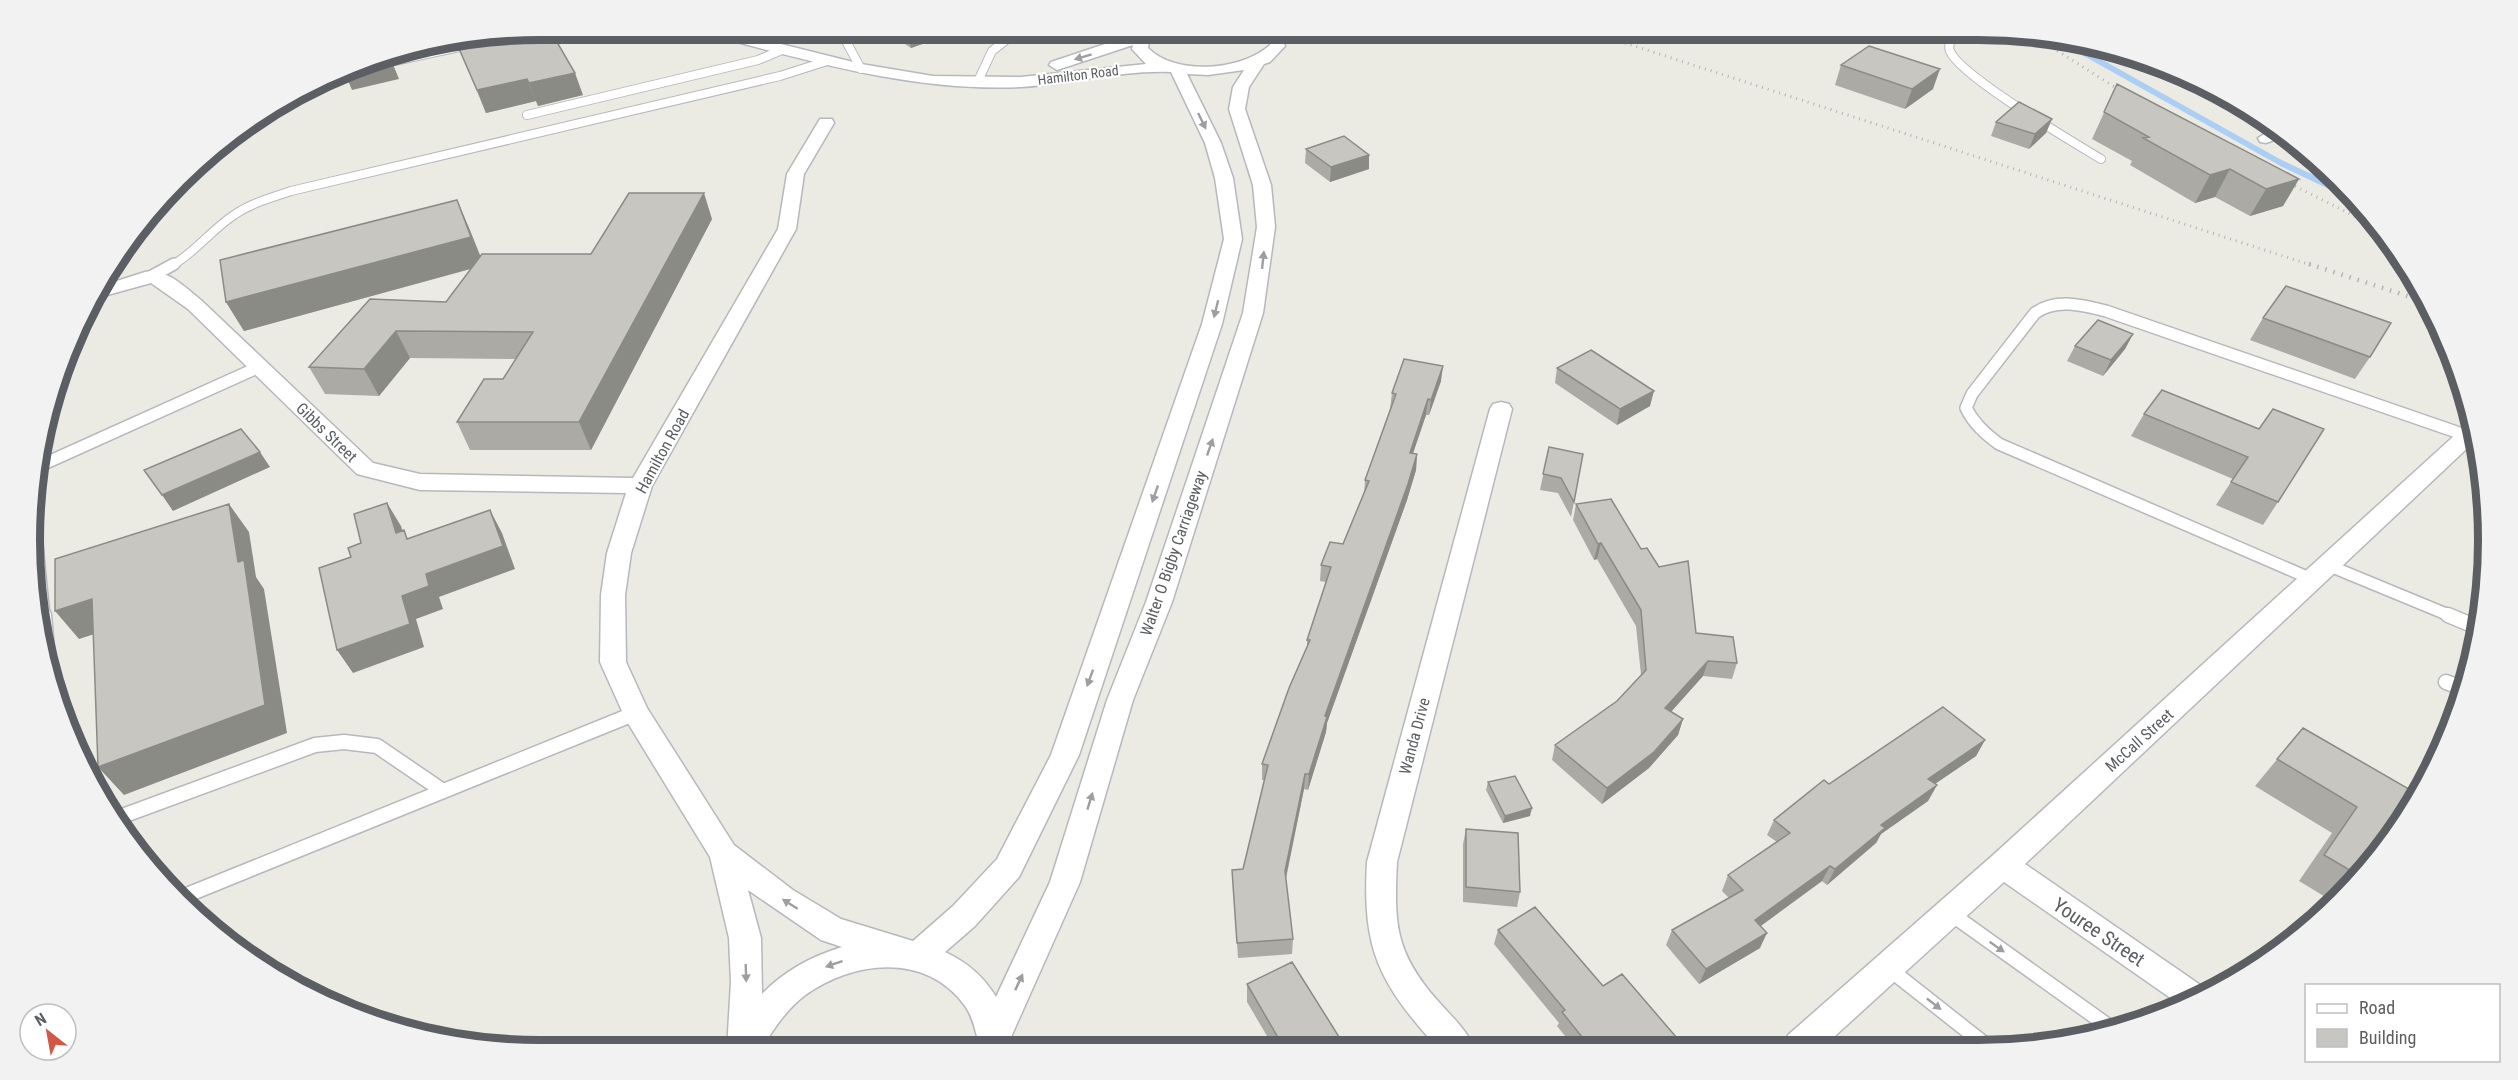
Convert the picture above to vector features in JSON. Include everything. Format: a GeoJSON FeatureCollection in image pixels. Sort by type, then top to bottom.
{"type":"FeatureCollection","features":[{"type":"Feature","properties":{"kind":"street","name":"Hamilton Road"},"geometry":{"type":"LineString","coordinates":[[744,40],[905,78],[1021,82],[1106,71],[1172,68]]}},
{"type":"Feature","properties":{"kind":"street","name":"Hamilton Road"},"geometry":{"type":"LineString","coordinates":[[984,81],[1079,59],[1126,40]]}},
{"type":"Feature","properties":{"kind":"street"},"geometry":{"type":"LineString","coordinates":[[1140,40],[1139,47],[1146,56],[1172,68],[1219,71],[1257,62]]}},
{"type":"Feature","properties":{"kind":"street","name":"Walter O Bigby Carriageway"},"geometry":{"type":"LineString","coordinates":[[996,1040],[1065,882],[1120,700],[1159,602],[1253,313],[1262,267],[1266,227],[1262,185],[1237,109],[1241,87],[1257,62],[1271,54],[1278,44],[1278,40]]}},
{"type":"Feature","properties":{"kind":"street"},"geometry":{"type":"LineString","coordinates":[[910,954],[964,916],[1008,868],[1065,755],[1212,324],[1233,239],[1224,178],[1213,143],[1172,68]]}},
{"type":"Feature","properties":{"kind":"street","name":"Hamilton Road"},"geometry":{"type":"LineString","coordinates":[[743,1040],[747,982],[745,938],[724,854],[636,712],[613,662],[612,595],[619,553],[640,486],[787,229],[792,216],[792,185],[796,172],[826,123]]}},
{"type":"Feature","properties":{"kind":"street"},"geometry":{"type":"LineString","coordinates":[[107,290],[152,276]]}},
{"type":"Feature","properties":{"kind":"street","name":"Gibbs Street"},"geometry":{"type":"LineString","coordinates":[[152,276],[167,283],[195,305],[365,469],[420,482],[640,486]]}},
{"type":"Feature","properties":{"kind":"street","name":"Wanda Drive"},"geometry":{"type":"LineString","coordinates":[[1452,1040],[1393,965],[1384,933],[1380,902],[1382,862],[1501,409]]}},
{"type":"Feature","properties":{"kind":"street","name":"McCall Street"},"geometry":{"type":"LineString","coordinates":[[1807,1040],[2003,865],[2467,437]]}},
{"type":"Feature","properties":{"kind":"street","name":"Hamilton Road"},"geometry":{"type":"LineString","coordinates":[[724,854],[782,899],[832,930],[910,954]]}},
{"type":"Feature","properties":{"kind":"street","name":"Youree Street"},"geometry":{"type":"LineString","coordinates":[[2003,865],[2188,993]]}},
{"type":"Feature","properties":{"kind":"street","name":"Walter O Bigby Carriageway"},"geometry":{"type":"LineString","coordinates":[[748,1040],[764,1014],[793,986],[828,966],[864,954],[910,954],[954,971],[981,998],[994,1040]]}},
{"type":"Feature","properties":{"kind":"lane"},"geometry":{"type":"LineString","coordinates":[[845,40],[861,69]]}},
{"type":"Feature","properties":{"kind":"lane"},"geometry":{"type":"LineString","coordinates":[[984,81],[987,57],[1001,40]]}},
{"type":"Feature","properties":{"kind":"lane"},"geometry":{"type":"LineString","coordinates":[[1951,40],[1950,50],[1958,61],[2017,105],[2101,159]]}},
{"type":"Feature","properties":{"kind":"lane"},"geometry":{"type":"LineString","coordinates":[[417,56],[454,48]]}},
{"type":"Feature","properties":{"kind":"lane"},"geometry":{"type":"LineString","coordinates":[[527,115],[758,60],[782,50]]}},
{"type":"Feature","properties":{"kind":"lane"},"geometry":{"type":"LineString","coordinates":[[152,276],[182,260],[233,215],[255,203],[291,191],[780,76],[827,61]]}},
{"type":"Feature","properties":{"kind":"lane"},"geometry":{"type":"LineString","coordinates":[[2465,431],[2106,311],[2073,305],[2052,305],[2033,313],[1972,394],[1966,408],[1971,418],[1988,437],[1999,444],[2322,573],[2470,625]]}},
{"type":"Feature","properties":{"kind":"lane"},"geometry":{"type":"LineString","coordinates":[[47,463],[259,367]]}},
{"type":"Feature","properties":{"kind":"lane"},"geometry":{"type":"LineString","coordinates":[[2446,682],[2455,686]]}},
{"type":"Feature","properties":{"kind":"lane"},"geometry":{"type":"LineString","coordinates":[[189,895],[636,712]]}},
{"type":"Feature","properties":{"kind":"lane"},"geometry":{"type":"LineString","coordinates":[[123,816],[315,745],[344,742],[377,746],[443,791]]}},
{"type":"Feature","properties":{"kind":"lane"},"geometry":{"type":"LineString","coordinates":[[1950,913],[2104,1023]]}},
{"type":"Feature","properties":{"kind":"lane"},"geometry":{"type":"LineString","coordinates":[[1888,968],[1979,1040]]}},
{"type":"Feature","properties":{"kind":"building"},"geometry":{"type":"Polygon","coordinates":[[[556,40],[575,73],[529,83],[527,79],[477,90],[459,48],[556,40]]]}},
{"type":"Feature","properties":{"kind":"building"},"geometry":{"type":"Polygon","coordinates":[[[1869,46],[1940,69],[1912,89],[1841,65],[1869,46]]]}},
{"type":"Feature","properties":{"kind":"building"},"geometry":{"type":"Polygon","coordinates":[[[392,63],[393,65],[371,70],[392,63]]]}},
{"type":"Feature","properties":{"kind":"building"},"geometry":{"type":"Polygon","coordinates":[[[2117,84],[2299,179],[2266,189],[2230,169],[2210,175],[2143,138],[2149,137],[2104,112],[2117,84]]]}},
{"type":"Feature","properties":{"kind":"building"},"geometry":{"type":"Polygon","coordinates":[[[2019,102],[2052,119],[2035,134],[1996,122],[2019,102]]]}},
{"type":"Feature","properties":{"kind":"building"},"geometry":{"type":"Polygon","coordinates":[[[1344,136],[1369,155],[1331,167],[1306,149],[1344,136]]]}},
{"type":"Feature","properties":{"kind":"building"},"geometry":{"type":"Polygon","coordinates":[[[629,193],[704,193],[579,422],[457,422],[484,379],[503,379],[533,332],[396,331],[364,369],[309,367],[370,299],[446,302],[482,254],[591,254],[629,193]]]}},
{"type":"Feature","properties":{"kind":"building"},"geometry":{"type":"Polygon","coordinates":[[[457,200],[471,237],[226,302],[220,260],[457,200]]]}},
{"type":"Feature","properties":{"kind":"building"},"geometry":{"type":"Polygon","coordinates":[[[2286,286],[2391,323],[2370,357],[2263,318],[2286,286]]]}},
{"type":"Feature","properties":{"kind":"building"},"geometry":{"type":"Polygon","coordinates":[[[2098,320],[2133,334],[2111,360],[2075,346],[2098,320]]]}},
{"type":"Feature","properties":{"kind":"building"},"geometry":{"type":"Polygon","coordinates":[[[1591,350],[1654,391],[1620,409],[1557,368],[1591,350]]]}},
{"type":"Feature","properties":{"kind":"building"},"geometry":{"type":"Polygon","coordinates":[[[1404,359],[1443,366],[1431,400],[1428,399],[1410,453],[1417,454],[1408,484],[1325,716],[1327,717],[1309,774],[1305,774],[1285,871],[1293,939],[1237,943],[1232,870],[1243,869],[1268,765],[1262,764],[1289,688],[1310,640],[1307,640],[1331,567],[1321,565],[1330,542],[1343,544],[1369,481],[1365,480],[1396,394],[1392,393],[1404,359]]]}},
{"type":"Feature","properties":{"kind":"building"},"geometry":{"type":"Polygon","coordinates":[[[2162,390],[2259,429],[2273,409],[2324,429],[2278,502],[2231,482],[2248,457],[2144,414],[2162,390]]]}},
{"type":"Feature","properties":{"kind":"building"},"geometry":{"type":"Polygon","coordinates":[[[241,429],[260,452],[162,495],[144,470],[241,429]]]}},
{"type":"Feature","properties":{"kind":"building"},"geometry":{"type":"Polygon","coordinates":[[[1549,447],[1583,454],[1574,502],[1561,478],[1543,474],[1549,447]]]}},
{"type":"Feature","properties":{"kind":"building"},"geometry":{"type":"Polygon","coordinates":[[[1611,499],[1641,549],[1647,548],[1659,567],[1688,561],[1696,633],[1733,637],[1737,663],[1708,661],[1665,708],[1683,719],[1654,752],[1607,788],[1555,745],[1617,701],[1646,670],[1641,610],[1601,543],[1598,544],[1576,504],[1611,499]]]}},
{"type":"Feature","properties":{"kind":"building"},"geometry":{"type":"Polygon","coordinates":[[[387,503],[396,533],[404,530],[407,539],[490,510],[503,546],[426,574],[429,586],[402,596],[410,624],[337,650],[319,568],[351,557],[348,548],[361,543],[354,514],[387,503]]]}},
{"type":"Feature","properties":{"kind":"building"},"geometry":{"type":"Polygon","coordinates":[[[229,504],[238,562],[244,560],[265,705],[98,767],[92,599],[55,611],[55,559],[229,504]]]}},
{"type":"Feature","properties":{"kind":"building"},"geometry":{"type":"Polygon","coordinates":[[[1943,707],[1985,740],[1928,779],[1937,785],[1881,825],[1885,828],[1835,869],[1830,866],[1755,920],[1767,933],[1706,969],[1672,930],[1743,890],[1728,875],[1790,833],[1774,820],[1824,780],[1829,784],[1943,707]]]}},
{"type":"Feature","properties":{"kind":"building"},"geometry":{"type":"Polygon","coordinates":[[[2303,728],[2411,790],[2393,818],[2352,871],[2324,855],[2357,807],[2277,759],[2303,728]]]}},
{"type":"Feature","properties":{"kind":"building"},"geometry":{"type":"Polygon","coordinates":[[[1515,776],[1532,808],[1505,816],[1488,782],[1515,776]]]}},
{"type":"Feature","properties":{"kind":"building"},"geometry":{"type":"Polygon","coordinates":[[[1466,829],[1518,833],[1520,892],[1466,887],[1466,829]]]}},
{"type":"Feature","properties":{"kind":"building"},"geometry":{"type":"Polygon","coordinates":[[[1535,907],[1603,986],[1622,974],[1679,1040],[1584,1040],[1562,1012],[1565,1010],[1498,930],[1535,907]]]}},
{"type":"Feature","properties":{"kind":"building"},"geometry":{"type":"Polygon","coordinates":[[[1292,962],[1341,1040],[1279,1040],[1247,984],[1292,962]]]}},
{"type":"Feature","properties":{"kind":"waterway"},"geometry":{"type":"LineString","coordinates":[[2082,52],[2281,163],[2330,186]]}},
{"type":"Feature","properties":{"kind":"railway"},"geometry":{"type":"LineString","coordinates":[[1616,40],[2314,266]]}},
{"type":"Feature","properties":{"kind":"railway"},"geometry":{"type":"LineString","coordinates":[[2050,46],[2129,96]]}},
{"type":"Feature","properties":{"kind":"railway"},"geometry":{"type":"LineString","coordinates":[[2279,178],[2361,219]]}},
{"type":"Feature","properties":{"kind":"railway"},"geometry":{"type":"LineString","coordinates":[[2309,264],[2415,299]]}}]}
